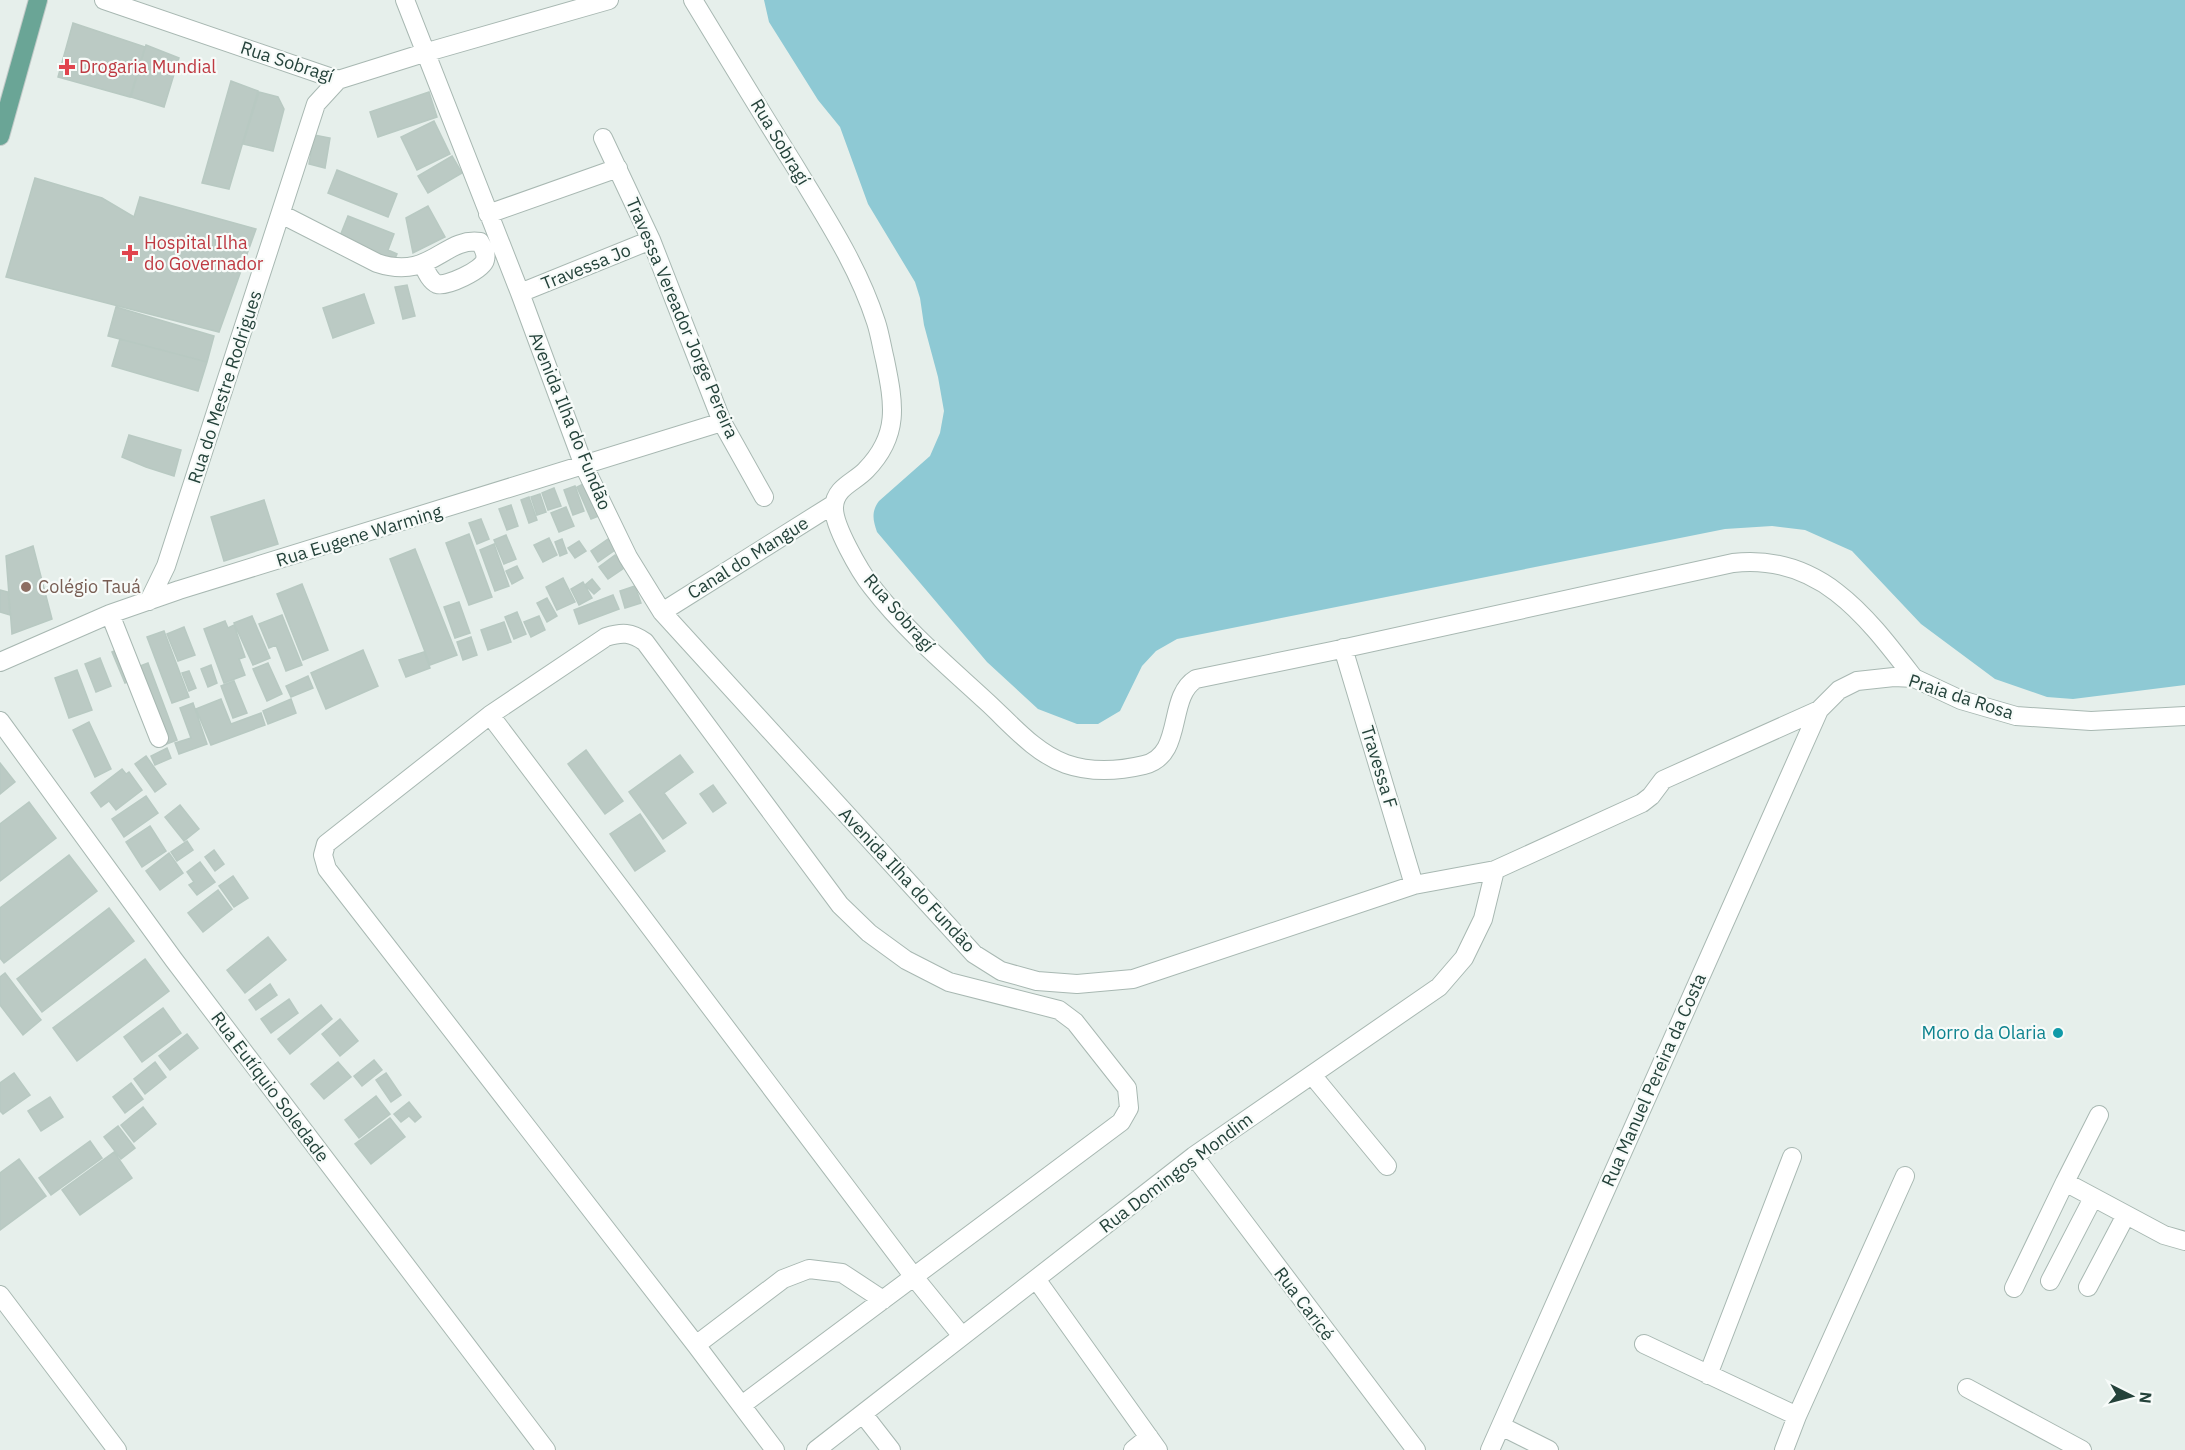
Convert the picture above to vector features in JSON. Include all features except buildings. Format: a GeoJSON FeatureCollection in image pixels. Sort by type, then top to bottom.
{"type":"FeatureCollection","features":[{"type":"Feature","properties":{"kind":"main road"},"geometry":{"type":"LineString","coordinates":[[0,136],[38,0]]}},
{"type":"Feature","properties":{"kind":"street","name":"Rua Sobragí"},"geometry":{"type":"LineString","coordinates":[[104,0],[338,80],[609,0]]}},
{"type":"Feature","properties":{"kind":"street"},"geometry":{"type":"LineString","coordinates":[[405,0],[424,53]]}},
{"type":"Feature","properties":{"kind":"street","name":"Rua Sobragí"},"geometry":{"type":"LineString","coordinates":[[693,0],[848,254],[877,323],[893,400],[891,428],[881,452],[864,472],[847,484],[838,494],[834,504],[834,516],[849,550],[878,594],[920,640],[1037,748],[1066,764],[1104,772],[1147,764],[1158,758],[1168,747],[1185,688],[1196,679],[1733,563],[1755,561],[1773,562],[1802,573],[1839,593],[1870,621],[1914,678]]}},
{"type":"Feature","properties":{"kind":"street","name":"Avenida Ilha do Fundão"},"geometry":{"type":"LineString","coordinates":[[424,53],[520,293],[584,466],[628,557],[662,612],[974,954],[1001,971],[1036,981],[1077,984],[1133,979],[1414,885],[1495,870],[1642,803],[1651,796],[1663,780],[1818,710]]}},
{"type":"Feature","properties":{"kind":"street","name":"Rua do Mestre Rodrigues"},"geometry":{"type":"LineString","coordinates":[[309,70],[316,104]]}},
{"type":"Feature","properties":{"kind":"street","name":"Rua do Mestre Rodrigues"},"geometry":{"type":"LineString","coordinates":[[149,601],[166,566],[316,104],[338,80]]}},
{"type":"Feature","properties":{"kind":"street","name":"Travessa Vereador Jorge Pereira"},"geometry":{"type":"LineString","coordinates":[[603,138],[651,240],[722,422],[764,496]]}},
{"type":"Feature","properties":{"kind":"street"},"geometry":{"type":"LineString","coordinates":[[488,214],[618,168]]}},
{"type":"Feature","properties":{"kind":"street"},"geometry":{"type":"LineString","coordinates":[[281,214],[377,263],[407,269],[423,265]]}},
{"type":"Feature","properties":{"kind":"street","name":"Travessa Jo"},"geometry":{"type":"LineString","coordinates":[[520,293],[651,240]]}},
{"type":"Feature","properties":{"kind":"street","name":"Rua Eugene Warming"},"geometry":{"type":"LineString","coordinates":[[0,662],[110,614],[179,590],[722,422]]}},
{"type":"Feature","properties":{"kind":"street","name":"Canal do Mangue"},"geometry":{"type":"LineString","coordinates":[[662,612],[834,504]]}},
{"type":"Feature","properties":{"kind":"street"},"geometry":{"type":"LineString","coordinates":[[166,566],[179,590]]}},
{"type":"Feature","properties":{"kind":"street"},"geometry":{"type":"LineString","coordinates":[[110,614],[159,738]]}},
{"type":"Feature","properties":{"kind":"street"},"geometry":{"type":"LineString","coordinates":[[742,1406],[1121,1122],[1129,1108],[1126,1088],[1075,1022],[1059,1010],[949,982],[906,960],[869,933],[840,905],[645,642],[634,634],[621,632],[606,638],[490,715],[327,844],[323,855],[327,869],[775,1450]]}},
{"type":"Feature","properties":{"kind":"street","name":"Travessa F"},"geometry":{"type":"LineString","coordinates":[[1343,648],[1414,885]]}},
{"type":"Feature","properties":{"kind":"street","name":"Praia da Rosa"},"geometry":{"type":"LineString","coordinates":[[1818,710],[1839,690],[1857,681],[1894,677],[1914,678],[1961,700],[2016,716],[2091,721],[2185,716]]}},
{"type":"Feature","properties":{"kind":"street","name":"Rua Manuel Pereira da Costa"},"geometry":{"type":"LineString","coordinates":[[1490,1450],[1818,710]]}},
{"type":"Feature","properties":{"kind":"street"},"geometry":{"type":"LineString","coordinates":[[490,715],[914,1277],[962,1336]]}},
{"type":"Feature","properties":{"kind":"street","name":"Rua Eutíquio Soledade"},"geometry":{"type":"LineString","coordinates":[[0,721],[174,960],[546,1450]]}},
{"type":"Feature","properties":{"kind":"street","name":"Rua Domingos Mondim"},"geometry":{"type":"LineString","coordinates":[[816,1450],[1194,1156],[1438,987],[1464,958],[1474,939],[1483,919],[1495,870]]}},
{"type":"Feature","properties":{"kind":"street"},"geometry":{"type":"LineString","coordinates":[[1312,1075],[1387,1166]]}},
{"type":"Feature","properties":{"kind":"street"},"geometry":{"type":"LineString","coordinates":[[2013,1288],[2099,1114]]}},
{"type":"Feature","properties":{"kind":"street","name":"Rua Caricé"},"geometry":{"type":"LineString","coordinates":[[1194,1156],[1416,1450]]}},
{"type":"Feature","properties":{"kind":"street"},"geometry":{"type":"LineString","coordinates":[[1708,1375],[1792,1157]]}},
{"type":"Feature","properties":{"kind":"street"},"geometry":{"type":"LineString","coordinates":[[1784,1450],[1797,1416],[1905,1176]]}},
{"type":"Feature","properties":{"kind":"street"},"geometry":{"type":"LineString","coordinates":[[2065,1182],[2164,1235],[2185,1241]]}},
{"type":"Feature","properties":{"kind":"street"},"geometry":{"type":"LineString","coordinates":[[2050,1281],[2093,1197]]}},
{"type":"Feature","properties":{"kind":"street"},"geometry":{"type":"LineString","coordinates":[[2088,1287],[2126,1215]]}},
{"type":"Feature","properties":{"kind":"street"},"geometry":{"type":"LineString","coordinates":[[696,1345],[783,1279],[809,1269],[842,1273],[883,1300]]}},
{"type":"Feature","properties":{"kind":"street"},"geometry":{"type":"LineString","coordinates":[[1036,1279],[1153,1443],[1133,1450]]}},
{"type":"Feature","properties":{"kind":"street"},"geometry":{"type":"LineString","coordinates":[[0,1295],[117,1450]]}},
{"type":"Feature","properties":{"kind":"street"},"geometry":{"type":"LineString","coordinates":[[1644,1344],[1797,1416]]}},
{"type":"Feature","properties":{"kind":"street"},"geometry":{"type":"LineString","coordinates":[[1967,1388],[2082,1450]]}},
{"type":"Feature","properties":{"kind":"street"},"geometry":{"type":"LineString","coordinates":[[862,1414],[891,1450]]}},
{"type":"Feature","properties":{"kind":"street"},"geometry":{"type":"LineString","coordinates":[[1501,1426],[1549,1450]]}},
{"type":"Feature","properties":{"kind":"water"},"geometry":{"type":"Polygon","coordinates":[[[764,0],[2185,0],[2185,685],[2073,699],[2047,697],[1995,679],[1921,624],[1852,551],[1805,530],[1772,526],[1725,529],[1177,639],[1156,651],[1142,666],[1120,711],[1098,724],[1077,724],[1038,709],[987,662],[877,532],[873,516],[876,505],[930,456],[940,433],[944,411],[938,377],[915,282],[868,204],[840,127],[818,100],[769,22],[764,0]]]}},
{"type":"Feature","properties":{"kind":"place","name":"Drogaria Mundial"},"geometry":{"type":"Point","coordinates":[67,67]}},
{"type":"Feature","properties":{"kind":"place","name":"Hospital Ilha do Governador"},"geometry":{"type":"Point","coordinates":[130,253]}},
{"type":"Feature","properties":{"kind":"place","name":"Colégio Tauá"},"geometry":{"type":"Point","coordinates":[26,587]}},
{"type":"Feature","properties":{"kind":"place","name":"Morro da Olaria"},"geometry":{"type":"Point","coordinates":[2058,1033]}}]}
